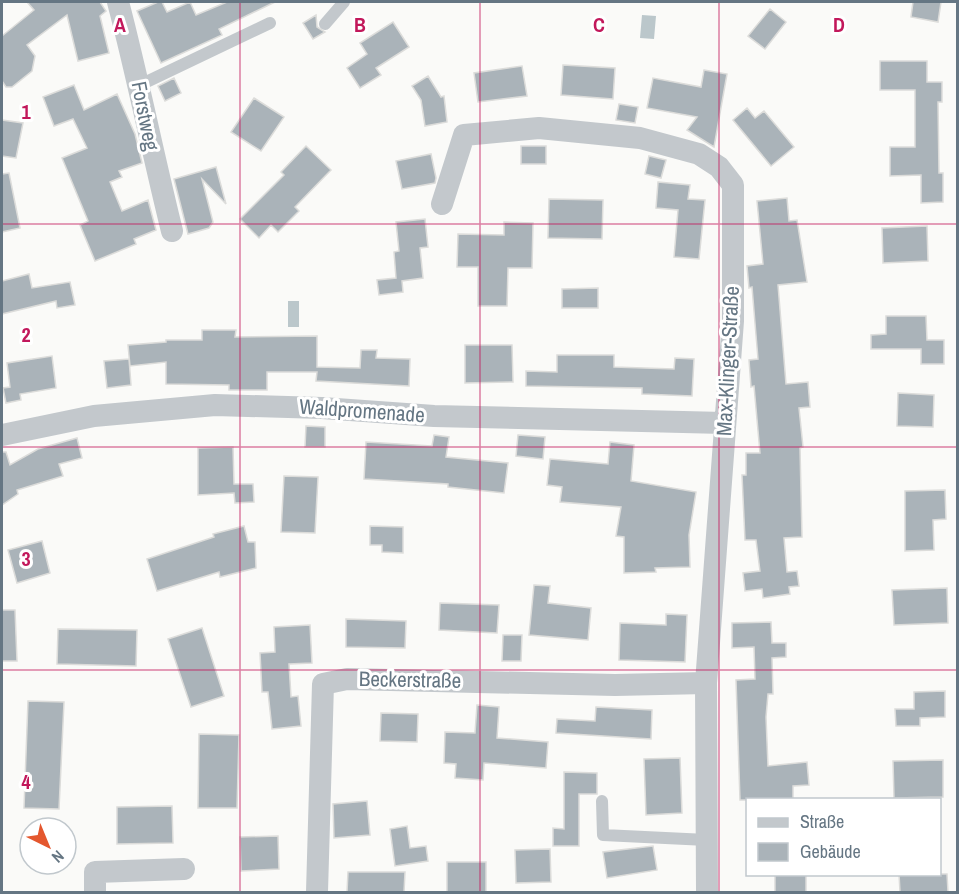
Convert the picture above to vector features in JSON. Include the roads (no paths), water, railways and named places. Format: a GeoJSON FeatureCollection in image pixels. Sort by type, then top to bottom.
{"type":"FeatureCollection","features":[{"type":"Feature","properties":{"kind":"street","name":"Forstweg"},"geometry":{"type":"LineString","coordinates":[[118,2],[140,85],[148,138],[172,231]]}},
{"type":"Feature","properties":{"kind":"street","name":"Max-Klinger-Straße"},"geometry":{"type":"LineString","coordinates":[[442,204],[464,135],[538,128],[640,138],[699,154],[719,167],[734,185],[733,321],[706,683],[707,892]]}},
{"type":"Feature","properties":{"kind":"street","name":"Waldpromenade"},"geometry":{"type":"LineString","coordinates":[[2,435],[94,416],[214,405],[322,408],[434,416],[724,423]]}},
{"type":"Feature","properties":{"kind":"street","name":"Beckerstraße"},"geometry":{"type":"LineString","coordinates":[[317,892],[323,684],[347,679],[615,685],[706,683]]}},
{"type":"Feature","properties":{"kind":"street"},"geometry":{"type":"LineString","coordinates":[[95,892],[95,872],[184,869]]}},
{"type":"Feature","properties":{"kind":"lane"},"geometry":{"type":"LineString","coordinates":[[326,24],[344,2]]}},
{"type":"Feature","properties":{"kind":"lane"},"geometry":{"type":"LineString","coordinates":[[140,85],[270,23]]}},
{"type":"Feature","properties":{"kind":"lane"},"geometry":{"type":"LineString","coordinates":[[602,801],[603,835],[707,840]]}}]}
